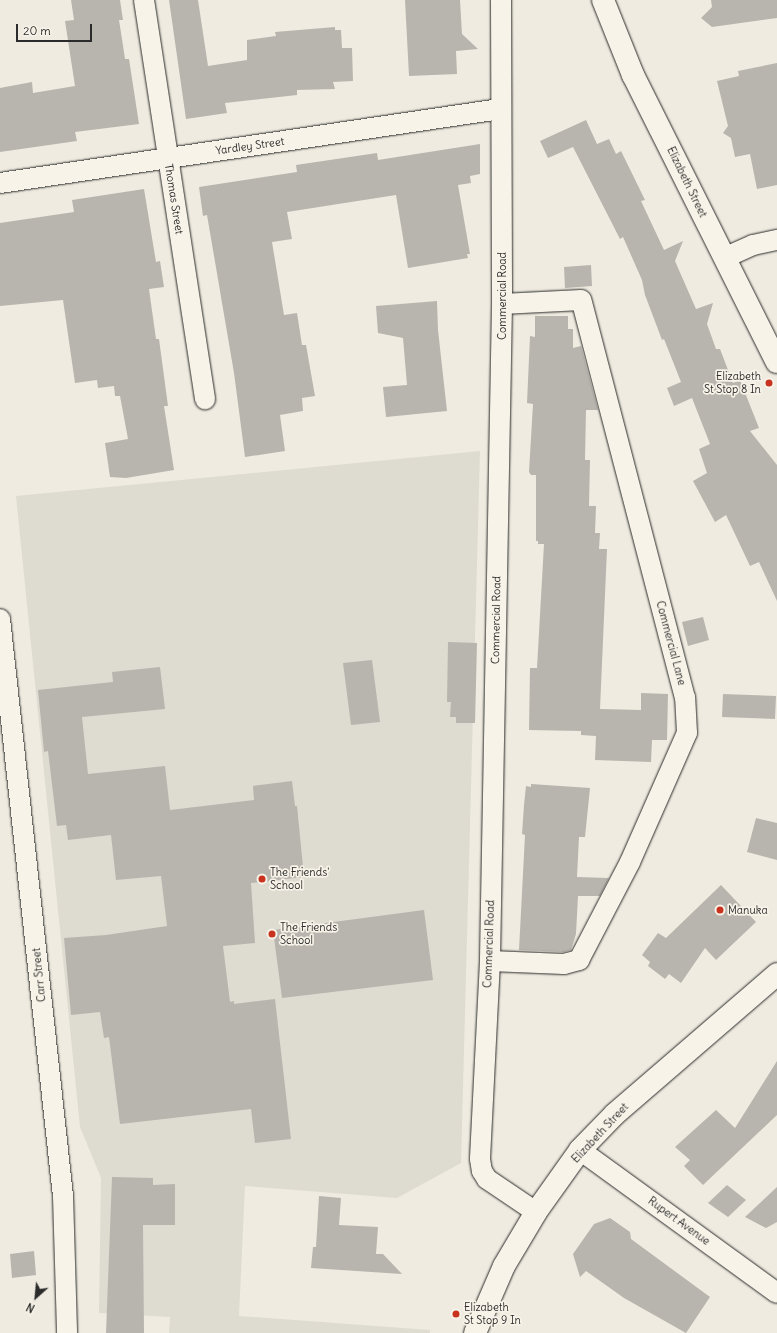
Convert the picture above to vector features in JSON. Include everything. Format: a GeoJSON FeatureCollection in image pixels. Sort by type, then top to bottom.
{"type":"FeatureCollection","features":[{"type":"Feature","properties":{"kind":"main road","name":"Elizabeth Street"},"geometry":{"type":"LineString","coordinates":[[603,0],[633,74],[777,362]]}},
{"type":"Feature","properties":{"kind":"main road","name":"Elizabeth Street"},"geometry":{"type":"LineString","coordinates":[[475,1333],[504,1266],[536,1212],[580,1150],[615,1114],[777,974]]}},
{"type":"Feature","properties":{"kind":"street","name":"Thomas Street"},"geometry":{"type":"LineString","coordinates":[[144,0],[167,158],[205,398]]}},
{"type":"Feature","properties":{"kind":"street","name":"Commercial Road"},"geometry":{"type":"LineString","coordinates":[[501,0],[500,109],[502,304],[490,961],[480,1159],[482,1170],[488,1179],[536,1212]]}},
{"type":"Feature","properties":{"kind":"street","name":"Yardley Street"},"geometry":{"type":"LineString","coordinates":[[0,183],[500,109]]}},
{"type":"Feature","properties":{"kind":"street"},"geometry":{"type":"LineString","coordinates":[[724,258],[753,246],[777,240]]}},
{"type":"Feature","properties":{"kind":"street","name":"Commercial Lane"},"geometry":{"type":"LineString","coordinates":[[490,961],[564,964],[579,960],[630,862],[687,733],[685,698],[581,300],[502,304]]}},
{"type":"Feature","properties":{"kind":"street","name":"Carr Street"},"geometry":{"type":"LineString","coordinates":[[0,618],[63,1196],[68,1333]]}},
{"type":"Feature","properties":{"kind":"street","name":"Rupert Avenue"},"geometry":{"type":"LineString","coordinates":[[580,1150],[777,1292]]}},
{"type":"Feature","properties":{"kind":"shaded area","name":"The Friends' School"},"geometry":{"type":"Polygon","coordinates":[[[480,451],[461,1163],[397,1198],[245,1186],[239,1316],[430,1330],[430,1333],[169,1333],[170,1317],[99,1313],[101,1178],[80,1127],[16,496],[480,451]]]}},
{"type":"Feature","properties":{"kind":"building"},"geometry":{"type":"Polygon","coordinates":[[[71,0],[120,0],[123,20],[119,20],[125,59],[129,59],[139,124],[75,132],[77,141],[0,152],[0,88],[32,82],[33,93],[75,86],[65,21],[74,20],[71,0]]]}},
{"type":"Feature","properties":{"kind":"building"},"geometry":{"type":"Polygon","coordinates":[[[169,0],[198,0],[208,66],[247,60],[247,40],[276,36],[275,32],[335,27],[335,30],[341,30],[342,48],[352,48],[353,81],[333,82],[335,89],[297,90],[297,95],[225,103],[227,113],[186,119],[169,0]]]}},
{"type":"Feature","properties":{"kind":"building"},"geometry":{"type":"Polygon","coordinates":[[[405,0],[460,0],[462,34],[478,49],[456,51],[457,74],[409,76],[405,0]]]}},
{"type":"Feature","properties":{"kind":"building"},"geometry":{"type":"Polygon","coordinates":[[[711,0],[777,0],[777,18],[712,27],[701,18],[712,7],[711,0]]]}},
{"type":"Feature","properties":{"kind":"building"},"geometry":{"type":"Polygon","coordinates":[[[777,63],[777,185],[757,189],[750,154],[735,157],[731,138],[723,133],[728,126],[717,81],[739,76],[738,71],[777,63]]]}},
{"type":"Feature","properties":{"kind":"building"},"geometry":{"type":"Polygon","coordinates":[[[586,120],[597,144],[609,139],[616,154],[621,151],[645,200],[641,201],[664,250],[683,241],[675,261],[696,309],[713,303],[707,324],[716,349],[720,349],[733,383],[740,380],[759,428],[750,431],[777,465],[777,601],[759,562],[750,566],[726,515],[715,522],[693,481],[707,473],[699,449],[710,444],[692,398],[674,406],[667,388],[681,382],[664,339],[662,340],[645,295],[642,280],[623,237],[620,239],[573,147],[548,158],[540,141],[586,120]]]}},
{"type":"Feature","properties":{"kind":"building"},"geometry":{"type":"Polygon","coordinates":[[[480,144],[480,174],[470,176],[471,183],[458,185],[470,254],[467,254],[468,258],[408,268],[396,195],[287,212],[292,239],[272,242],[284,315],[297,313],[302,345],[306,345],[315,396],[302,398],[303,411],[280,415],[285,451],[245,457],[234,373],[207,215],[203,216],[199,187],[297,172],[296,165],[377,153],[378,160],[480,144]]]}},
{"type":"Feature","properties":{"kind":"building"},"geometry":{"type":"Polygon","coordinates":[[[144,189],[156,262],[160,261],[164,287],[149,289],[156,339],[159,339],[168,406],[164,406],[174,470],[126,478],[110,477],[105,443],[128,439],[120,396],[115,396],[114,386],[98,388],[97,380],[75,383],[63,300],[0,306],[0,223],[74,212],[72,200],[144,189]]]}},
{"type":"Feature","properties":{"kind":"building"},"geometry":{"type":"Polygon","coordinates":[[[591,265],[592,286],[565,288],[564,267],[591,265]]]}},
{"type":"Feature","properties":{"kind":"building"},"geometry":{"type":"Polygon","coordinates":[[[437,301],[438,330],[447,411],[386,417],[383,387],[407,385],[403,338],[378,333],[376,306],[437,301]]]}},
{"type":"Feature","properties":{"kind":"building"},"geometry":{"type":"Polygon","coordinates":[[[535,316],[568,316],[568,329],[573,329],[573,348],[581,346],[598,410],[586,410],[585,460],[590,460],[589,506],[596,506],[595,533],[600,533],[599,549],[607,549],[600,709],[641,710],[641,693],[668,694],[667,740],[652,740],[651,762],[595,760],[596,736],[581,735],[581,731],[529,730],[530,668],[537,668],[544,544],[538,544],[538,541],[536,541],[536,475],[531,475],[529,472],[533,404],[527,403],[530,336],[535,337],[535,316]]]}},
{"type":"Feature","properties":{"kind":"building"},"geometry":{"type":"Polygon","coordinates":[[[703,617],[709,640],[688,646],[682,622],[703,617]]]}},
{"type":"Feature","properties":{"kind":"building"},"geometry":{"type":"Polygon","coordinates":[[[448,642],[477,643],[475,723],[456,723],[456,717],[450,717],[451,702],[447,702],[448,642]]]}},
{"type":"Feature","properties":{"kind":"building"},"geometry":{"type":"Polygon","coordinates":[[[372,660],[380,722],[351,725],[343,663],[372,660]]]}},
{"type":"Feature","properties":{"kind":"building"},"geometry":{"type":"Polygon","coordinates":[[[160,667],[165,709],[82,717],[88,774],[165,766],[170,810],[254,800],[253,786],[292,781],[295,806],[297,806],[304,877],[251,883],[255,943],[223,946],[230,1002],[234,1001],[234,1004],[275,999],[291,1139],[255,1143],[251,1109],[120,1124],[109,1037],[104,1038],[100,1012],[71,1015],[64,938],[106,935],[167,926],[161,876],[116,880],[111,835],[68,840],[66,825],[57,826],[48,751],[44,752],[38,690],[113,682],[112,672],[160,667]]]}},
{"type":"Feature","properties":{"kind":"building"},"geometry":{"type":"Polygon","coordinates":[[[723,694],[776,696],[775,719],[722,717],[723,694]]]}},
{"type":"Feature","properties":{"kind":"building"},"geometry":{"type":"Polygon","coordinates":[[[531,784],[590,788],[585,837],[579,837],[577,877],[609,878],[600,896],[578,896],[576,934],[571,950],[564,952],[519,950],[525,835],[522,834],[524,805],[526,786],[531,787],[531,784]]]}},
{"type":"Feature","properties":{"kind":"building"},"geometry":{"type":"Polygon","coordinates":[[[756,818],[777,823],[777,860],[747,852],[756,818]]]}},
{"type":"Feature","properties":{"kind":"building"},"geometry":{"type":"Polygon","coordinates":[[[721,885],[756,922],[716,960],[705,948],[681,983],[669,974],[665,979],[648,966],[650,962],[642,955],[658,933],[666,938],[721,885]]]}},
{"type":"Feature","properties":{"kind":"building"},"geometry":{"type":"Polygon","coordinates":[[[424,910],[433,980],[282,998],[273,930],[424,910]]]}},
{"type":"Feature","properties":{"kind":"building"},"geometry":{"type":"Polygon","coordinates":[[[777,1061],[777,1115],[703,1185],[684,1166],[690,1160],[675,1147],[716,1110],[735,1128],[777,1061]]]}},
{"type":"Feature","properties":{"kind":"building"},"geometry":{"type":"Polygon","coordinates":[[[112,1177],[153,1178],[153,1185],[175,1184],[175,1225],[143,1225],[144,1333],[106,1333],[112,1177]]]}},
{"type":"Feature","properties":{"kind":"building"},"geometry":{"type":"Polygon","coordinates":[[[727,1185],[746,1200],[728,1217],[708,1203],[727,1185]]]}},
{"type":"Feature","properties":{"kind":"building"},"geometry":{"type":"Polygon","coordinates":[[[777,1187],[777,1222],[766,1228],[745,1217],[777,1187]]]}},
{"type":"Feature","properties":{"kind":"building"},"geometry":{"type":"Polygon","coordinates":[[[319,1196],[341,1198],[339,1225],[378,1227],[376,1254],[383,1254],[402,1274],[311,1268],[313,1247],[316,1247],[319,1196]]]}},
{"type":"Feature","properties":{"kind":"building"},"geometry":{"type":"Polygon","coordinates":[[[610,1218],[630,1232],[631,1239],[710,1297],[686,1333],[624,1298],[586,1271],[580,1277],[573,1254],[594,1224],[610,1218]]]}},
{"type":"Feature","properties":{"kind":"building"},"geometry":{"type":"Polygon","coordinates":[[[34,1251],[36,1275],[12,1278],[10,1254],[34,1251]]]}},
{"type":"Feature","properties":{"kind":"place","name":"Elizabeth St Stop 8 In"},"geometry":{"type":"Point","coordinates":[769,383]}},
{"type":"Feature","properties":{"kind":"place","name":"The Friends' School"},"geometry":{"type":"Point","coordinates":[262,879]}},
{"type":"Feature","properties":{"kind":"place","name":"Manuka"},"geometry":{"type":"Point","coordinates":[720,910]}},
{"type":"Feature","properties":{"kind":"place","name":"The Friends School"},"geometry":{"type":"Point","coordinates":[272,934]}},
{"type":"Feature","properties":{"kind":"place","name":"Elizabeth St Stop 9 In"},"geometry":{"type":"Point","coordinates":[456,1314]}}]}
